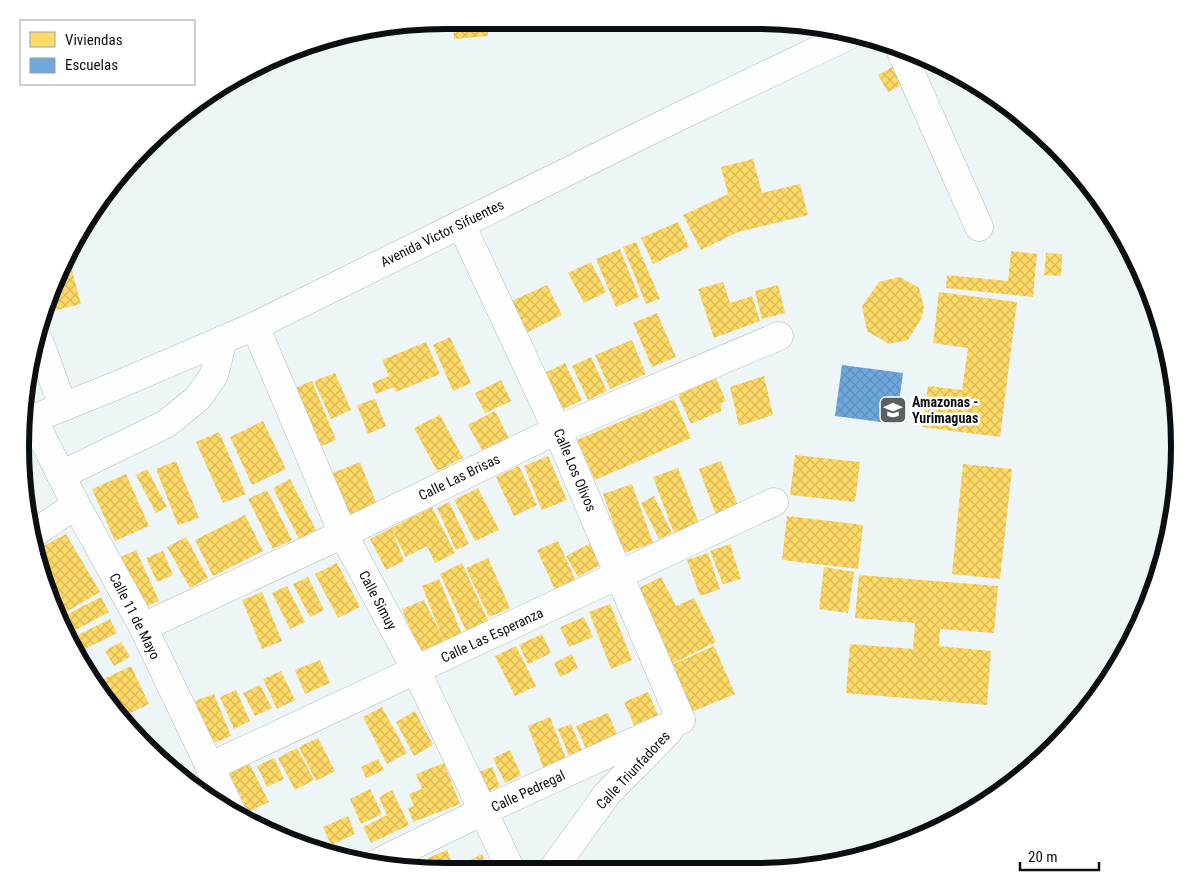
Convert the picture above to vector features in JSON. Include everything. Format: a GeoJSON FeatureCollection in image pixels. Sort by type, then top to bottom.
{"type":"FeatureCollection","features":[{"type":"Feature","properties":{"kind":"main road","name":"Avenida Victor Sifuentes"},"geometry":{"type":"LineString","coordinates":[[30,419],[63,407],[255,326],[676,118],[842,39]]}},
{"type":"Feature","properties":{"kind":"main road"},"geometry":{"type":"LineString","coordinates":[[904,57],[979,227]]}},
{"type":"Feature","properties":{"kind":"main road","name":"Calle Los Olivos"},"geometry":{"type":"LineString","coordinates":[[461,224],[557,430],[681,720]]}},
{"type":"Feature","properties":{"kind":"main road","name":"Calle Simuy"},"geometry":{"type":"LineString","coordinates":[[255,326],[343,534],[416,670],[509,863]]}},
{"type":"Feature","properties":{"kind":"main road","name":"Calle Las Brisas"},"geometry":{"type":"LineString","coordinates":[[143,627],[343,534],[557,430],[780,336]]}},
{"type":"Feature","properties":{"kind":"main road"},"geometry":{"type":"LineString","coordinates":[[61,476],[166,424],[198,398],[214,375],[222,340]]}},
{"type":"Feature","properties":{"kind":"main road"},"geometry":{"type":"LineString","coordinates":[[41,346],[63,407]]}},
{"type":"Feature","properties":{"kind":"main road","name":"Calle 11 de Mayo"},"geometry":{"type":"LineString","coordinates":[[30,421],[143,627],[226,800]]}},
{"type":"Feature","properties":{"kind":"main road","name":"Calle Las Esperanza"},"geometry":{"type":"LineString","coordinates":[[209,767],[774,502]]}},
{"type":"Feature","properties":{"kind":"main road"},"geometry":{"type":"LineString","coordinates":[[38,531],[76,505]]}},
{"type":"Feature","properties":{"kind":"main road","name":"Calle Pedregal"},"geometry":{"type":"LineString","coordinates":[[386,859],[483,811],[681,720]]}},
{"type":"Feature","properties":{"kind":"main road","name":"Calle Triunfadores"},"geometry":{"type":"LineString","coordinates":[[557,863],[607,794],[681,720]]}},
{"type":"Feature","properties":{"kind":"building: Viviendas"},"geometry":{"type":"Polygon","coordinates":[[[453,29],[488,29],[488,36],[454,39],[453,29]]]}},
{"type":"Feature","properties":{"kind":"building: Viviendas"},"geometry":{"type":"Polygon","coordinates":[[[892,67],[901,85],[888,92],[878,75],[892,67]]]}},
{"type":"Feature","properties":{"kind":"building: Viviendas"},"geometry":{"type":"Polygon","coordinates":[[[753,159],[762,193],[800,184],[808,215],[738,232],[701,250],[683,215],[728,194],[721,167],[753,159]]]}},
{"type":"Feature","properties":{"kind":"building: Viviendas"},"geometry":{"type":"Polygon","coordinates":[[[678,222],[689,247],[653,264],[641,238],[678,222]]]}},
{"type":"Feature","properties":{"kind":"building: Viviendas"},"geometry":{"type":"Polygon","coordinates":[[[636,242],[660,299],[646,304],[623,247],[636,242]]]}},
{"type":"Feature","properties":{"kind":"building: Viviendas"},"geometry":{"type":"Polygon","coordinates":[[[620,249],[639,297],[616,307],[596,259],[620,249]]]}},
{"type":"Feature","properties":{"kind":"building: Viviendas"},"geometry":{"type":"Polygon","coordinates":[[[1011,251],[1037,254],[1033,297],[946,288],[947,275],[1008,281],[1011,251]]]}},
{"type":"Feature","properties":{"kind":"building: Viviendas"},"geometry":{"type":"Polygon","coordinates":[[[1046,253],[1062,254],[1061,276],[1044,275],[1046,253]]]}},
{"type":"Feature","properties":{"kind":"building: Viviendas"},"geometry":{"type":"Polygon","coordinates":[[[591,262],[606,292],[584,303],[568,273],[591,262]]]}},
{"type":"Feature","properties":{"kind":"building: Viviendas"},"geometry":{"type":"Polygon","coordinates":[[[70,265],[81,304],[51,311],[70,265]]]}},
{"type":"Feature","properties":{"kind":"building: Viviendas"},"geometry":{"type":"Polygon","coordinates":[[[900,277],[919,288],[924,308],[921,319],[908,340],[889,344],[867,331],[862,306],[879,282],[900,277]]]}},
{"type":"Feature","properties":{"kind":"building: Viviendas"},"geometry":{"type":"Polygon","coordinates":[[[723,282],[730,303],[752,296],[760,321],[714,338],[698,289],[723,282]]]}},
{"type":"Feature","properties":{"kind":"building: Viviendas"},"geometry":{"type":"Polygon","coordinates":[[[547,285],[562,315],[520,336],[505,304],[547,285]]]}},
{"type":"Feature","properties":{"kind":"building: Viviendas"},"geometry":{"type":"Polygon","coordinates":[[[778,285],[785,313],[762,319],[755,291],[778,285]]]}},
{"type":"Feature","properties":{"kind":"building: Viviendas"},"geometry":{"type":"Polygon","coordinates":[[[939,292],[1017,302],[1000,437],[922,427],[928,386],[962,390],[968,348],[933,343],[939,292]]]}},
{"type":"Feature","properties":{"kind":"building: Viviendas"},"geometry":{"type":"Polygon","coordinates":[[[657,313],[676,357],[652,367],[633,323],[657,313]]]}},
{"type":"Feature","properties":{"kind":"building: Viviendas"},"geometry":{"type":"Polygon","coordinates":[[[450,337],[471,383],[453,391],[433,345],[450,337]]]}},
{"type":"Feature","properties":{"kind":"building: Viviendas"},"geometry":{"type":"Polygon","coordinates":[[[632,340],[646,374],[610,389],[595,355],[632,340]]]}},
{"type":"Feature","properties":{"kind":"building: Viviendas"},"geometry":{"type":"Polygon","coordinates":[[[426,342],[440,374],[396,392],[394,387],[376,394],[372,383],[389,376],[382,360],[426,342]]]}},
{"type":"Feature","properties":{"kind":"building: Viviendas"},"geometry":{"type":"Polygon","coordinates":[[[591,357],[607,391],[588,400],[572,366],[591,357]]]}},
{"type":"Feature","properties":{"kind":"building: Viviendas"},"geometry":{"type":"Polygon","coordinates":[[[565,363],[582,400],[562,410],[545,373],[565,363]]]}},
{"type":"Feature","properties":{"kind":"building: Viviendas"},"geometry":{"type":"Polygon","coordinates":[[[335,373],[351,410],[331,419],[314,381],[335,373]]]}},
{"type":"Feature","properties":{"kind":"building: Viviendas"},"geometry":{"type":"Polygon","coordinates":[[[764,376],[773,415],[739,426],[730,387],[764,376]]]}},
{"type":"Feature","properties":{"kind":"building: Viviendas"},"geometry":{"type":"Polygon","coordinates":[[[716,378],[726,401],[721,403],[721,411],[691,424],[678,395],[716,378]]]}},
{"type":"Feature","properties":{"kind":"building: Viviendas"},"geometry":{"type":"Polygon","coordinates":[[[501,380],[511,401],[485,413],[475,393],[501,380]]]}},
{"type":"Feature","properties":{"kind":"building: Viviendas"},"geometry":{"type":"Polygon","coordinates":[[[312,381],[336,440],[317,448],[292,389],[312,381]]]}},
{"type":"Feature","properties":{"kind":"building: Viviendas"},"geometry":{"type":"Polygon","coordinates":[[[375,399],[386,426],[368,434],[357,405],[375,399]]]}},
{"type":"Feature","properties":{"kind":"building: Viviendas"},"geometry":{"type":"Polygon","coordinates":[[[674,399],[691,438],[595,480],[577,440],[674,399]]]}},
{"type":"Feature","properties":{"kind":"building: Viviendas"},"geometry":{"type":"Polygon","coordinates":[[[495,411],[510,440],[484,454],[468,425],[495,411]]]}},
{"type":"Feature","properties":{"kind":"building: Viviendas"},"geometry":{"type":"Polygon","coordinates":[[[440,415],[463,458],[437,471],[414,428],[440,415]]]}},
{"type":"Feature","properties":{"kind":"building: Viviendas"},"geometry":{"type":"Polygon","coordinates":[[[263,421],[286,469],[252,485],[230,437],[263,421]]]}},
{"type":"Feature","properties":{"kind":"building: Viviendas"},"geometry":{"type":"Polygon","coordinates":[[[219,432],[246,494],[223,503],[196,442],[219,432]]]}},
{"type":"Feature","properties":{"kind":"building: Viviendas"},"geometry":{"type":"Polygon","coordinates":[[[795,455],[860,462],[855,502],[790,495],[795,455]]]}},
{"type":"Feature","properties":{"kind":"building: Viviendas"},"geometry":{"type":"Polygon","coordinates":[[[548,456],[567,500],[542,510],[524,466],[548,456]]]}},
{"type":"Feature","properties":{"kind":"building: Viviendas"},"geometry":{"type":"Polygon","coordinates":[[[176,461],[199,518],[178,525],[156,469],[176,461]]]}},
{"type":"Feature","properties":{"kind":"building: Viviendas"},"geometry":{"type":"Polygon","coordinates":[[[721,461],[738,506],[716,515],[699,469],[721,461]]]}},
{"type":"Feature","properties":{"kind":"building: Viviendas"},"geometry":{"type":"Polygon","coordinates":[[[360,462],[377,505],[347,517],[330,474],[360,462]]]}},
{"type":"Feature","properties":{"kind":"building: Viviendas"},"geometry":{"type":"Polygon","coordinates":[[[963,464],[1012,469],[1000,579],[952,574],[963,464]]]}},
{"type":"Feature","properties":{"kind":"building: Viviendas"},"geometry":{"type":"Polygon","coordinates":[[[519,466],[537,505],[514,516],[496,477],[519,466]]]}},
{"type":"Feature","properties":{"kind":"building: Viviendas"},"geometry":{"type":"Polygon","coordinates":[[[678,468],[700,526],[675,536],[653,477],[678,468]]]}},
{"type":"Feature","properties":{"kind":"building: Viviendas"},"geometry":{"type":"Polygon","coordinates":[[[147,469],[167,507],[156,513],[136,475],[147,469]]]}},
{"type":"Feature","properties":{"kind":"building: Viviendas"},"geometry":{"type":"Polygon","coordinates":[[[126,474],[149,526],[115,541],[92,489],[126,474]]]}},
{"type":"Feature","properties":{"kind":"building: Viviendas"},"geometry":{"type":"Polygon","coordinates":[[[290,479],[316,530],[299,539],[273,488],[290,479]]]}},
{"type":"Feature","properties":{"kind":"building: Viviendas"},"geometry":{"type":"Polygon","coordinates":[[[632,484],[653,543],[624,553],[603,494],[632,484]]]}},
{"type":"Feature","properties":{"kind":"building: Viviendas"},"geometry":{"type":"Polygon","coordinates":[[[478,488],[499,530],[475,541],[454,500],[478,488]]]}},
{"type":"Feature","properties":{"kind":"building: Viviendas"},"geometry":{"type":"Polygon","coordinates":[[[267,490],[292,540],[273,549],[248,499],[267,490]]]}},
{"type":"Feature","properties":{"kind":"building: Viviendas"},"geometry":{"type":"Polygon","coordinates":[[[654,496],[672,533],[659,539],[641,503],[654,496]]]}},
{"type":"Feature","properties":{"kind":"building: Viviendas"},"geometry":{"type":"Polygon","coordinates":[[[449,502],[469,544],[456,550],[437,508],[449,502]]]}},
{"type":"Feature","properties":{"kind":"building: Viviendas"},"geometry":{"type":"Polygon","coordinates":[[[432,507],[455,553],[435,563],[427,546],[406,557],[392,530],[404,561],[386,570],[370,539],[432,507]]]}},
{"type":"Feature","properties":{"kind":"building: Viviendas"},"geometry":{"type":"Polygon","coordinates":[[[245,515],[263,551],[213,576],[195,540],[245,515]]]}},
{"type":"Feature","properties":{"kind":"building: Viviendas"},"geometry":{"type":"Polygon","coordinates":[[[787,516],[863,525],[858,569],[782,560],[787,516]]]}},
{"type":"Feature","properties":{"kind":"building: Viviendas"},"geometry":{"type":"Polygon","coordinates":[[[66,534],[100,592],[66,612],[51,580],[41,547],[66,534]]]}},
{"type":"Feature","properties":{"kind":"building: Viviendas"},"geometry":{"type":"Polygon","coordinates":[[[186,537],[208,578],[190,588],[167,547],[186,537]]]}},
{"type":"Feature","properties":{"kind":"building: Viviendas"},"geometry":{"type":"Polygon","coordinates":[[[558,541],[576,581],[555,590],[537,550],[558,541]]]}},
{"type":"Feature","properties":{"kind":"building: Viviendas"},"geometry":{"type":"Polygon","coordinates":[[[591,543],[602,564],[578,577],[566,556],[591,543]]]}},
{"type":"Feature","properties":{"kind":"building: Viviendas"},"geometry":{"type":"Polygon","coordinates":[[[730,544],[741,579],[723,584],[710,551],[730,544]]]}},
{"type":"Feature","properties":{"kind":"building: Viviendas"},"geometry":{"type":"Polygon","coordinates":[[[136,550],[159,601],[138,610],[115,560],[136,550]]]}},
{"type":"Feature","properties":{"kind":"building: Viviendas"},"geometry":{"type":"Polygon","coordinates":[[[163,551],[173,575],[157,582],[146,558],[163,551]]]}},
{"type":"Feature","properties":{"kind":"building: Viviendas"},"geometry":{"type":"Polygon","coordinates":[[[708,553],[720,589],[700,596],[687,560],[708,553]]]}},
{"type":"Feature","properties":{"kind":"building: Viviendas"},"geometry":{"type":"Polygon","coordinates":[[[488,558],[510,608],[489,617],[466,568],[488,558]]]}},
{"type":"Feature","properties":{"kind":"building: Viviendas"},"geometry":{"type":"Polygon","coordinates":[[[337,563],[360,607],[338,618],[315,574],[337,563]]]}},
{"type":"Feature","properties":{"kind":"building: Viviendas"},"geometry":{"type":"Polygon","coordinates":[[[462,563],[489,623],[467,633],[440,574],[462,563]]]}},
{"type":"Feature","properties":{"kind":"building: Viviendas"},"geometry":{"type":"Polygon","coordinates":[[[824,567],[854,572],[848,613],[819,609],[824,567]]]}},
{"type":"Feature","properties":{"kind":"building: Viviendas"},"geometry":{"type":"Polygon","coordinates":[[[859,575],[998,586],[994,633],[940,629],[939,646],[991,651],[987,705],[846,693],[850,644],[913,649],[915,623],[855,618],[859,575]]]}},
{"type":"Feature","properties":{"kind":"building: Viviendas"},"geometry":{"type":"Polygon","coordinates":[[[308,577],[324,610],[310,617],[293,584],[308,577]]]}},
{"type":"Feature","properties":{"kind":"building: Viviendas"},"geometry":{"type":"Polygon","coordinates":[[[661,577],[676,606],[694,598],[716,642],[670,665],[633,591],[661,577]]]}},
{"type":"Feature","properties":{"kind":"building: Viviendas"},"geometry":{"type":"Polygon","coordinates":[[[439,579],[462,634],[420,654],[402,609],[424,600],[442,636],[422,586],[439,579]]]}},
{"type":"Feature","properties":{"kind":"building: Viviendas"},"geometry":{"type":"Polygon","coordinates":[[[287,586],[305,622],[290,629],[272,593],[287,586]]]}},
{"type":"Feature","properties":{"kind":"building: Viviendas"},"geometry":{"type":"Polygon","coordinates":[[[262,592],[282,641],[262,649],[242,600],[262,592]]]}},
{"type":"Feature","properties":{"kind":"building: Viviendas"},"geometry":{"type":"Polygon","coordinates":[[[101,597],[109,612],[72,632],[65,615],[101,597]]]}},
{"type":"Feature","properties":{"kind":"building: Viviendas"},"geometry":{"type":"Polygon","coordinates":[[[610,604],[632,660],[611,669],[589,612],[610,604]]]}},
{"type":"Feature","properties":{"kind":"building: Viviendas"},"geometry":{"type":"Polygon","coordinates":[[[584,617],[593,637],[569,647],[560,627],[584,617]]]}},
{"type":"Feature","properties":{"kind":"building: Viviendas"},"geometry":{"type":"Polygon","coordinates":[[[110,619],[117,633],[82,650],[75,637],[110,619]]]}},
{"type":"Feature","properties":{"kind":"building: Viviendas"},"geometry":{"type":"Polygon","coordinates":[[[542,634],[551,653],[528,664],[519,645],[542,634]]]}},
{"type":"Feature","properties":{"kind":"building: Viviendas"},"geometry":{"type":"Polygon","coordinates":[[[121,642],[130,657],[114,666],[105,651],[121,642]]]}},
{"type":"Feature","properties":{"kind":"building: Viviendas"},"geometry":{"type":"Polygon","coordinates":[[[516,646],[536,686],[515,696],[495,656],[516,646]]]}},
{"type":"Feature","properties":{"kind":"building: Viviendas"},"geometry":{"type":"Polygon","coordinates":[[[714,646],[735,694],[689,713],[669,666],[714,646]]]}},
{"type":"Feature","properties":{"kind":"building: Viviendas"},"geometry":{"type":"Polygon","coordinates":[[[572,654],[578,668],[560,677],[554,663],[572,654]]]}},
{"type":"Feature","properties":{"kind":"building: Viviendas"},"geometry":{"type":"Polygon","coordinates":[[[320,660],[330,683],[305,694],[295,670],[320,660]]]}},
{"type":"Feature","properties":{"kind":"building: Viviendas"},"geometry":{"type":"Polygon","coordinates":[[[131,666],[149,704],[127,715],[102,680],[131,666]]]}},
{"type":"Feature","properties":{"kind":"building: Viviendas"},"geometry":{"type":"Polygon","coordinates":[[[281,671],[295,700],[277,709],[263,679],[281,671]]]}},
{"type":"Feature","properties":{"kind":"building: Viviendas"},"geometry":{"type":"Polygon","coordinates":[[[260,685],[272,708],[255,716],[243,693],[260,685]]]}},
{"type":"Feature","properties":{"kind":"building: Viviendas"},"geometry":{"type":"Polygon","coordinates":[[[236,690],[250,721],[234,729],[220,697],[236,690]]]}},
{"type":"Feature","properties":{"kind":"building: Viviendas"},"geometry":{"type":"Polygon","coordinates":[[[648,692],[658,715],[634,725],[624,702],[648,692]]]}},
{"type":"Feature","properties":{"kind":"building: Viviendas"},"geometry":{"type":"Polygon","coordinates":[[[214,694],[231,736],[211,744],[195,701],[214,694]]]}},
{"type":"Feature","properties":{"kind":"building: Viviendas"},"geometry":{"type":"Polygon","coordinates":[[[382,707],[407,753],[387,764],[363,717],[382,707]]]}},
{"type":"Feature","properties":{"kind":"building: Viviendas"},"geometry":{"type":"Polygon","coordinates":[[[415,711],[433,745],[414,756],[396,722],[415,711]]]}},
{"type":"Feature","properties":{"kind":"building: Viviendas"},"geometry":{"type":"Polygon","coordinates":[[[608,713],[619,739],[588,753],[576,726],[608,713]]]}},
{"type":"Feature","properties":{"kind":"building: Viviendas"},"geometry":{"type":"Polygon","coordinates":[[[550,717],[566,759],[543,767],[528,726],[550,717]]]}},
{"type":"Feature","properties":{"kind":"building: Viviendas"},"geometry":{"type":"Polygon","coordinates":[[[571,724],[583,753],[570,758],[558,729],[571,724]]]}},
{"type":"Feature","properties":{"kind":"building: Viviendas"},"geometry":{"type":"Polygon","coordinates":[[[318,738],[335,771],[316,781],[299,747],[318,738]]]}},
{"type":"Feature","properties":{"kind":"building: Viviendas"},"geometry":{"type":"Polygon","coordinates":[[[158,743],[162,751],[155,745],[158,743]]]}},
{"type":"Feature","properties":{"kind":"building: Viviendas"},"geometry":{"type":"Polygon","coordinates":[[[297,748],[314,780],[295,790],[278,758],[297,748]]]}},
{"type":"Feature","properties":{"kind":"building: Viviendas"},"geometry":{"type":"Polygon","coordinates":[[[510,750],[521,775],[505,783],[493,758],[510,750]]]}},
{"type":"Feature","properties":{"kind":"building: Viviendas"},"geometry":{"type":"Polygon","coordinates":[[[274,758],[284,779],[267,787],[257,766],[274,758]]]}},
{"type":"Feature","properties":{"kind":"building: Viviendas"},"geometry":{"type":"Polygon","coordinates":[[[378,759],[384,770],[366,778],[361,767],[378,759]]]}},
{"type":"Feature","properties":{"kind":"building: Viviendas"},"geometry":{"type":"Polygon","coordinates":[[[249,763],[269,802],[248,812],[229,773],[249,763]]]}},
{"type":"Feature","properties":{"kind":"building: Viviendas"},"geometry":{"type":"Polygon","coordinates":[[[444,763],[460,804],[413,822],[408,808],[414,806],[409,794],[422,789],[416,774],[444,763]]]}},
{"type":"Feature","properties":{"kind":"building: Viviendas"},"geometry":{"type":"Polygon","coordinates":[[[492,767],[500,786],[487,792],[479,772],[492,767]]]}},
{"type":"Feature","properties":{"kind":"building: Viviendas"},"geometry":{"type":"Polygon","coordinates":[[[370,789],[382,814],[361,824],[350,799],[370,789]]]}},
{"type":"Feature","properties":{"kind":"building: Viviendas"},"geometry":{"type":"Polygon","coordinates":[[[392,790],[409,825],[371,843],[363,827],[387,815],[379,797],[392,790]]]}},
{"type":"Feature","properties":{"kind":"building: Viviendas"},"geometry":{"type":"Polygon","coordinates":[[[348,816],[355,834],[331,845],[323,827],[348,816]]]}},
{"type":"Feature","properties":{"kind":"building: Viviendas"},"geometry":{"type":"Polygon","coordinates":[[[319,839],[321,844],[312,841],[319,839]]]}},
{"type":"Feature","properties":{"kind":"building: Viviendas"},"geometry":{"type":"Polygon","coordinates":[[[447,850],[452,863],[430,862],[428,858],[447,850]]]}},
{"type":"Feature","properties":{"kind":"building: Viviendas"},"geometry":{"type":"Polygon","coordinates":[[[482,854],[486,863],[465,863],[482,854]]]}},
{"type":"Feature","properties":{"kind":"building: Escuelas"},"geometry":{"type":"Polygon","coordinates":[[[842,365],[903,373],[896,424],[835,416],[842,365]]]}},
{"type":"Feature","properties":{"kind":"place","name":"Amazonas - Yurimaguas"},"geometry":{"type":"Point","coordinates":[893,410]}}]}
